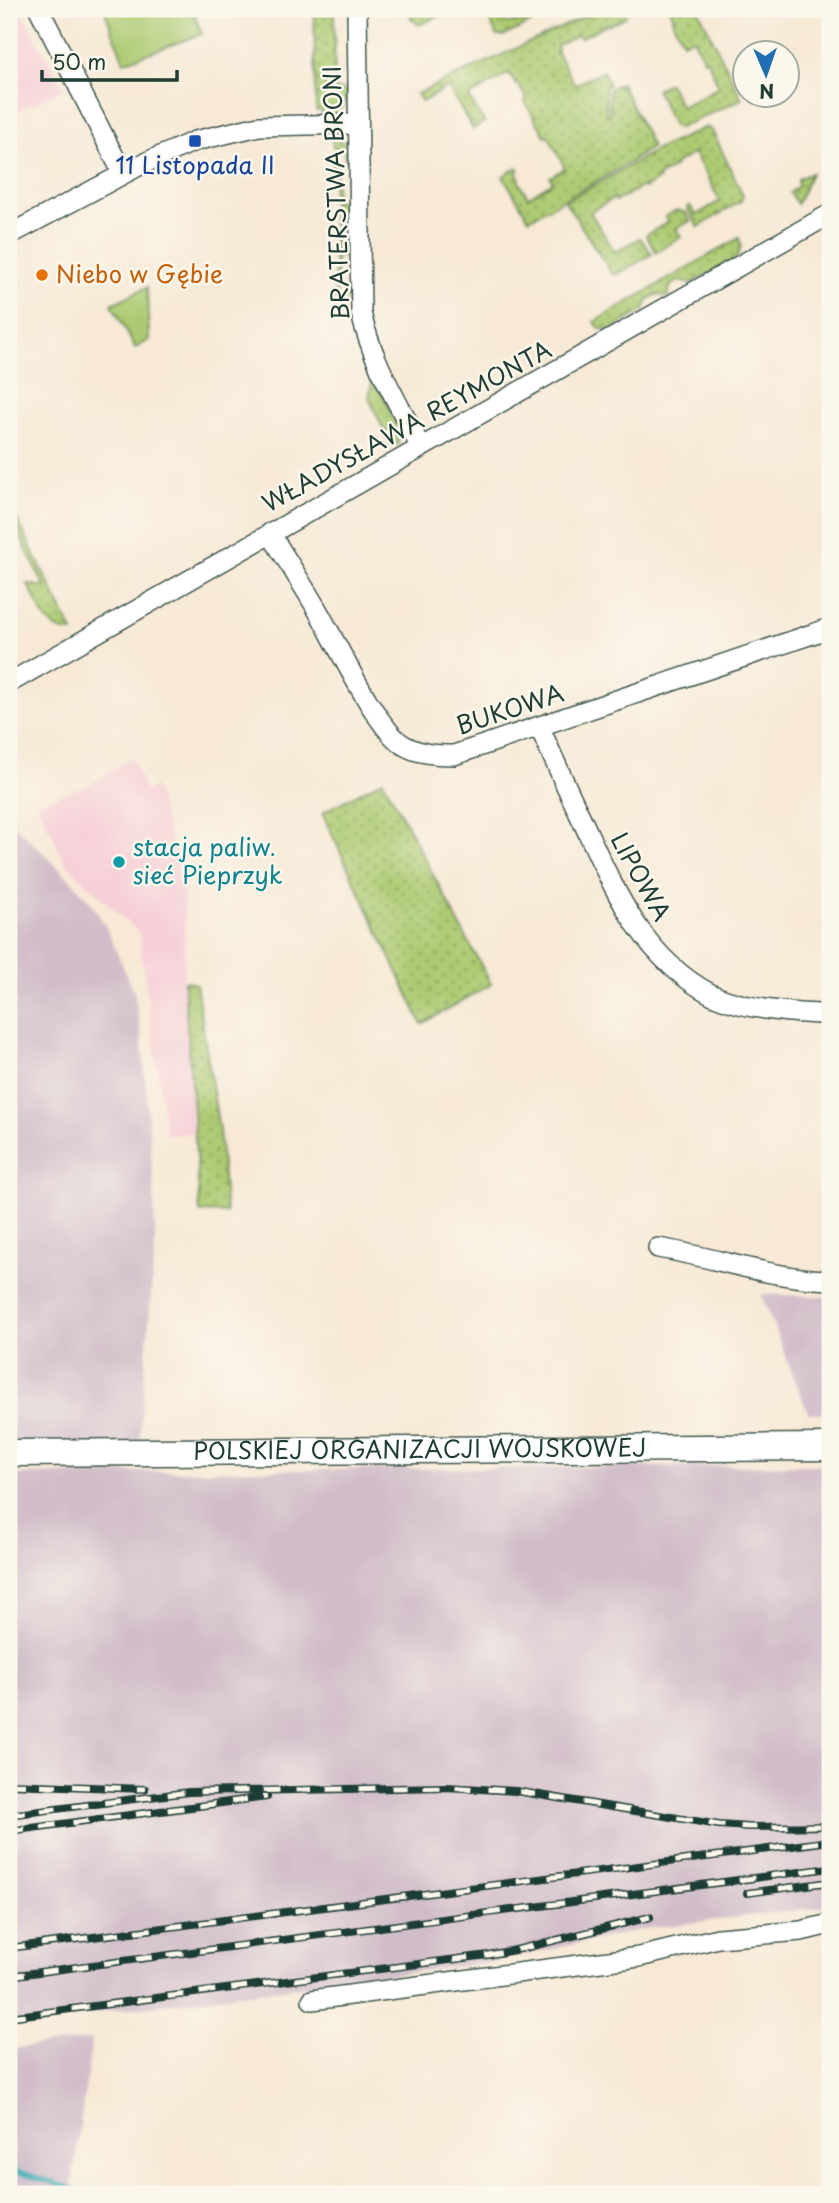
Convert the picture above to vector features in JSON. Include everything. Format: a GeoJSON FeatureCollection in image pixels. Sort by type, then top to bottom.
{"type":"FeatureCollection","features":[{"type":"Feature","properties":{"kind":"main road","name":"POLSKIEJ ORGANIZACJI WOJSKOWEJ"},"geometry":{"type":"LineString","coordinates":[[9,1453],[830,1447]]}},
{"type":"Feature","properties":{"kind":"street"},"geometry":{"type":"LineString","coordinates":[[39,9],[123,174]]}},
{"type":"Feature","properties":{"kind":"street","name":"BRATERSTWA BRONI"},"geometry":{"type":"LineString","coordinates":[[357,9],[361,313],[379,367],[421,448]]}},
{"type":"Feature","properties":{"kind":"street"},"geometry":{"type":"LineString","coordinates":[[9,235],[123,174],[195,141],[264,125],[358,124]]}},
{"type":"Feature","properties":{"kind":"street","name":"WŁADYSŁAWA REYMONTA"},"geometry":{"type":"LineString","coordinates":[[9,683],[830,214]]}},
{"type":"Feature","properties":{"kind":"street","name":"BUKOWA"},"geometry":{"type":"LineString","coordinates":[[270,533],[392,736],[403,745],[432,755],[454,755],[830,628]]}},
{"type":"Feature","properties":{"kind":"street","name":"LIPOWA"},"geometry":{"type":"LineString","coordinates":[[539,726],[608,877],[629,917],[658,955],[683,977],[713,995],[768,1010],[830,1014]]}},
{"type":"Feature","properties":{"kind":"street"},"geometry":{"type":"LineString","coordinates":[[658,1248],[701,1255],[804,1280],[830,1280]]}},
{"type":"Feature","properties":{"kind":"street"},"geometry":{"type":"LineString","coordinates":[[312,2000],[639,1957],[718,1938],[802,1931],[830,1924]]}},
{"type":"Feature","properties":{"kind":"shaded area"},"geometry":{"type":"Polygon","coordinates":[[[9,9],[19,9],[64,89],[9,115],[9,9]]]}},
{"type":"Feature","properties":{"kind":"shaded area"},"geometry":{"type":"Polygon","coordinates":[[[132,757],[145,792],[155,787],[184,887],[184,981],[196,1133],[166,1135],[139,933],[65,863],[37,803],[91,784],[132,757]]]}},
{"type":"Feature","properties":{"kind":"shaded area"},"geometry":{"type":"Polygon","coordinates":[[[9,820],[91,903],[105,925],[134,992],[141,1031],[154,1190],[155,1243],[139,1445],[9,1445],[9,820]]]}},
{"type":"Feature","properties":{"kind":"shaded area"},"geometry":{"type":"Polygon","coordinates":[[[761,1294],[830,1297],[830,1413],[808,1413],[761,1294]]]}},
{"type":"Feature","properties":{"kind":"shaded area"},"geometry":{"type":"Polygon","coordinates":[[[830,1465],[830,1906],[650,1928],[491,1962],[9,2024],[9,1475],[830,1465]]]}},
{"type":"Feature","properties":{"kind":"shaded area"},"geometry":{"type":"Polygon","coordinates":[[[92,2039],[71,2190],[89,2194],[9,2194],[9,2049],[92,2039]]]}},
{"type":"Feature","properties":{"kind":"green space"},"geometry":{"type":"Polygon","coordinates":[[[104,9],[192,9],[202,34],[124,62],[104,9]]]}},
{"type":"Feature","properties":{"kind":"green space"},"geometry":{"type":"Polygon","coordinates":[[[314,9],[334,9],[335,89],[348,91],[340,109],[322,117],[322,111],[316,111],[314,9]]]}},
{"type":"Feature","properties":{"kind":"green space"},"geometry":{"type":"Polygon","coordinates":[[[410,9],[440,9],[441,15],[419,25],[411,18],[410,9]]]}},
{"type":"Feature","properties":{"kind":"green space"},"geometry":{"type":"Polygon","coordinates":[[[525,9],[534,9],[535,21],[504,36],[497,36],[489,18],[496,15],[496,10],[504,10],[505,23],[525,22],[525,9]]]}},
{"type":"Feature","properties":{"kind":"green space"},"geometry":{"type":"Polygon","coordinates":[[[601,9],[633,9],[625,13],[626,17],[580,38],[578,35],[557,45],[556,51],[575,85],[603,71],[609,85],[605,87],[607,116],[610,115],[609,89],[621,83],[652,147],[529,219],[503,176],[517,167],[518,180],[528,197],[553,182],[550,177],[565,168],[548,135],[545,136],[525,102],[527,100],[518,84],[516,85],[509,73],[469,97],[484,122],[473,129],[448,87],[422,102],[417,94],[601,9]]]}},
{"type":"Feature","properties":{"kind":"green space"},"geometry":{"type":"Polygon","coordinates":[[[670,9],[698,9],[730,74],[730,105],[679,128],[673,126],[656,89],[669,83],[681,107],[719,87],[707,59],[704,60],[693,38],[683,42],[672,20],[674,18],[670,9]]]}},
{"type":"Feature","properties":{"kind":"green space"},"geometry":{"type":"Polygon","coordinates":[[[706,127],[712,130],[743,195],[741,201],[698,227],[687,208],[690,206],[696,215],[720,201],[694,153],[644,188],[643,186],[616,201],[614,198],[590,212],[615,252],[640,238],[652,254],[618,274],[612,274],[565,201],[654,151],[706,127]]]}},
{"type":"Feature","properties":{"kind":"green space"},"geometry":{"type":"Polygon","coordinates":[[[335,136],[347,145],[348,160],[345,160],[344,149],[333,147],[332,139],[335,136]]]}},
{"type":"Feature","properties":{"kind":"green space"},"geometry":{"type":"Polygon","coordinates":[[[332,161],[336,161],[336,201],[349,201],[349,214],[336,214],[337,249],[350,249],[350,256],[336,257],[338,298],[351,298],[348,305],[342,307],[336,303],[335,298],[332,161]]]}},
{"type":"Feature","properties":{"kind":"green space"},"geometry":{"type":"Polygon","coordinates":[[[811,173],[797,204],[790,193],[798,186],[798,179],[811,173]]]}},
{"type":"Feature","properties":{"kind":"green space"},"geometry":{"type":"Polygon","coordinates":[[[677,210],[686,213],[690,221],[676,229],[681,237],[656,252],[646,235],[668,222],[665,217],[677,210]]]}},
{"type":"Feature","properties":{"kind":"green space"},"geometry":{"type":"Polygon","coordinates":[[[739,238],[741,246],[737,258],[690,284],[679,281],[670,286],[668,297],[657,294],[648,300],[644,310],[610,330],[601,329],[594,322],[739,238]]]}},
{"type":"Feature","properties":{"kind":"green space"},"geometry":{"type":"Polygon","coordinates":[[[147,287],[149,340],[135,348],[112,304],[147,287]]]}},
{"type":"Feature","properties":{"kind":"green space"},"geometry":{"type":"Polygon","coordinates":[[[373,376],[400,429],[398,445],[391,445],[369,398],[373,376]]]}},
{"type":"Feature","properties":{"kind":"green space"},"geometry":{"type":"Polygon","coordinates":[[[12,509],[73,632],[56,628],[49,623],[40,609],[28,584],[45,587],[9,514],[12,509]]]}},
{"type":"Feature","properties":{"kind":"green space"},"geometry":{"type":"Polygon","coordinates":[[[383,780],[491,984],[422,1024],[322,813],[383,780]]]}},
{"type":"Feature","properties":{"kind":"green space"},"geometry":{"type":"Polygon","coordinates":[[[184,981],[196,984],[219,1130],[226,1213],[200,1212],[184,981]]]}},
{"type":"Feature","properties":{"kind":"waterway"},"geometry":{"type":"LineString","coordinates":[[9,2169],[89,2194]]}},
{"type":"Feature","properties":{"kind":"railway"},"geometry":{"type":"LineString","coordinates":[[9,1784],[145,1789]]}},
{"type":"Feature","properties":{"kind":"railway"},"geometry":{"type":"LineString","coordinates":[[9,1815],[189,1792],[446,1787],[516,1791],[719,1825],[830,1826]]}},
{"type":"Feature","properties":{"kind":"railway"},"geometry":{"type":"LineString","coordinates":[[9,1831],[267,1797]]}},
{"type":"Feature","properties":{"kind":"railway"},"geometry":{"type":"LineString","coordinates":[[9,1948],[830,1841]]}},
{"type":"Feature","properties":{"kind":"railway"},"geometry":{"type":"LineString","coordinates":[[9,1976],[830,1868]]}},
{"type":"Feature","properties":{"kind":"railway"},"geometry":{"type":"LineString","coordinates":[[747,1893],[830,1882]]}},
{"type":"Feature","properties":{"kind":"railway"},"geometry":{"type":"LineString","coordinates":[[9,2017],[488,1955],[650,1917]]}},
{"type":"Feature","properties":{"kind":"place","name":"11 Listopada II"},"geometry":{"type":"Point","coordinates":[195,141]}},
{"type":"Feature","properties":{"kind":"place","name":"Niebo w Gębie"},"geometry":{"type":"Point","coordinates":[42,275]}},
{"type":"Feature","properties":{"kind":"place","name":"stacja paliw. sieć Pieprzyk"},"geometry":{"type":"Point","coordinates":[119,862]}}]}
